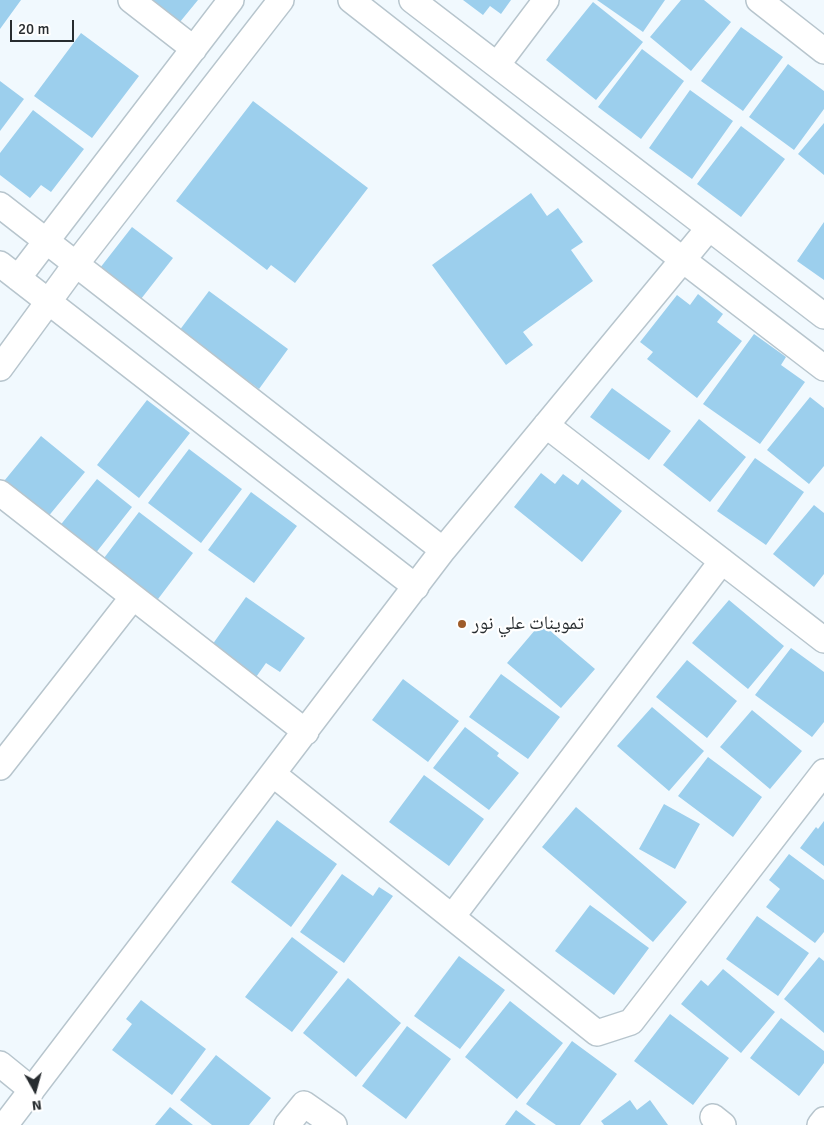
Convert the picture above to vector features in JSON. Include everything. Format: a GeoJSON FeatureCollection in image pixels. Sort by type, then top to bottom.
{"type":"FeatureCollection","features":[{"type":"Feature","properties":{"kind":"street"},"geometry":{"type":"LineString","coordinates":[[131,0],[194,49]]}},
{"type":"Feature","properties":{"kind":"street"},"geometry":{"type":"LineString","coordinates":[[232,0],[46,242],[9,271],[416,587]]}},
{"type":"Feature","properties":{"kind":"street"},"geometry":{"type":"LineString","coordinates":[[0,368],[48,300],[281,0]]}},
{"type":"Feature","properties":{"kind":"street"},"geometry":{"type":"LineString","coordinates":[[352,0],[683,260],[824,368]]}},
{"type":"Feature","properties":{"kind":"street"},"geometry":{"type":"LineString","coordinates":[[412,0],[824,316]]}},
{"type":"Feature","properties":{"kind":"street"},"geometry":{"type":"LineString","coordinates":[[497,65],[546,0]]}},
{"type":"Feature","properties":{"kind":"street"},"geometry":{"type":"LineString","coordinates":[[760,0],[824,51]]}},
{"type":"Feature","properties":{"kind":"street"},"geometry":{"type":"LineString","coordinates":[[0,205],[443,550]]}},
{"type":"Feature","properties":{"kind":"street"},"geometry":{"type":"LineString","coordinates":[[6,1125],[443,550],[709,228]]}},
{"type":"Feature","properties":{"kind":"street"},"geometry":{"type":"LineString","coordinates":[[546,425],[824,640]]}},
{"type":"Feature","properties":{"kind":"street"},"geometry":{"type":"LineString","coordinates":[[0,493],[306,732]]}},
{"type":"Feature","properties":{"kind":"street"},"geometry":{"type":"LineString","coordinates":[[452,917],[722,561]]}},
{"type":"Feature","properties":{"kind":"street"},"geometry":{"type":"LineString","coordinates":[[0,767],[133,597]]}},
{"type":"Feature","properties":{"kind":"street"},"geometry":{"type":"LineString","coordinates":[[273,774],[597,1033],[631,1022],[824,772]]}},
{"type":"Feature","properties":{"kind":"street"},"geometry":{"type":"LineString","coordinates":[[0,1064],[32,1090]]}},
{"type":"Feature","properties":{"kind":"street"},"geometry":{"type":"LineString","coordinates":[[287,1125],[304,1104],[334,1125]]}},
{"type":"Feature","properties":{"kind":"street"},"geometry":{"type":"LineString","coordinates":[[820,1125],[824,1120]]}},
{"type":"Feature","properties":{"kind":"building"},"geometry":{"type":"Polygon","coordinates":[[[0,0],[21,0],[0,29],[0,0]]]}},
{"type":"Feature","properties":{"kind":"building"},"geometry":{"type":"Polygon","coordinates":[[[141,0],[198,0],[175,28],[141,0]]]}},
{"type":"Feature","properties":{"kind":"building"},"geometry":{"type":"Polygon","coordinates":[[[463,0],[511,0],[501,14],[490,6],[483,15],[463,0]]]}},
{"type":"Feature","properties":{"kind":"building"},"geometry":{"type":"Polygon","coordinates":[[[597,0],[665,0],[643,32],[597,0]]]}},
{"type":"Feature","properties":{"kind":"building"},"geometry":{"type":"Polygon","coordinates":[[[681,0],[704,0],[731,22],[691,71],[650,37],[681,0]]]}},
{"type":"Feature","properties":{"kind":"building"},"geometry":{"type":"Polygon","coordinates":[[[593,2],[643,42],[596,100],[546,60],[593,2]]]}},
{"type":"Feature","properties":{"kind":"building"},"geometry":{"type":"Polygon","coordinates":[[[741,27],[783,57],[743,111],[701,81],[741,27]]]}},
{"type":"Feature","properties":{"kind":"building"},"geometry":{"type":"Polygon","coordinates":[[[81,33],[139,76],[92,138],[34,96],[81,33]]]}},
{"type":"Feature","properties":{"kind":"building"},"geometry":{"type":"Polygon","coordinates":[[[642,49],[684,81],[641,139],[598,107],[642,49]]]}},
{"type":"Feature","properties":{"kind":"building"},"geometry":{"type":"Polygon","coordinates":[[[788,64],[824,91],[824,109],[794,150],[749,117],[788,64]]]}},
{"type":"Feature","properties":{"kind":"building"},"geometry":{"type":"Polygon","coordinates":[[[0,81],[24,99],[0,131],[0,81]]]}},
{"type":"Feature","properties":{"kind":"building"},"geometry":{"type":"Polygon","coordinates":[[[690,90],[733,121],[692,179],[649,148],[690,90]]]}},
{"type":"Feature","properties":{"kind":"building"},"geometry":{"type":"Polygon","coordinates":[[[253,101],[368,188],[295,283],[271,265],[267,270],[176,201],[253,101]]]}},
{"type":"Feature","properties":{"kind":"building"},"geometry":{"type":"Polygon","coordinates":[[[33,110],[84,149],[51,192],[41,185],[30,198],[0,175],[0,153],[33,110]]]}},
{"type":"Feature","properties":{"kind":"building"},"geometry":{"type":"Polygon","coordinates":[[[824,123],[824,175],[798,154],[824,123]]]}},
{"type":"Feature","properties":{"kind":"building"},"geometry":{"type":"Polygon","coordinates":[[[741,126],[785,159],[741,217],[697,184],[741,126]]]}},
{"type":"Feature","properties":{"kind":"building"},"geometry":{"type":"Polygon","coordinates":[[[531,193],[547,216],[558,208],[583,242],[571,250],[593,281],[523,332],[533,345],[506,365],[432,265],[531,193]]]}},
{"type":"Feature","properties":{"kind":"building"},"geometry":{"type":"Polygon","coordinates":[[[824,222],[824,280],[797,261],[824,222]]]}},
{"type":"Feature","properties":{"kind":"building"},"geometry":{"type":"Polygon","coordinates":[[[132,227],[173,258],[141,299],[100,268],[132,227]]]}},
{"type":"Feature","properties":{"kind":"building"},"geometry":{"type":"Polygon","coordinates":[[[209,291],[288,349],[259,389],[179,331],[209,291]]]}},
{"type":"Feature","properties":{"kind":"building"},"geometry":{"type":"Polygon","coordinates":[[[698,294],[723,314],[717,322],[742,341],[697,398],[647,359],[653,352],[640,342],[677,295],[690,305],[698,294]]]}},
{"type":"Feature","properties":{"kind":"building"},"geometry":{"type":"Polygon","coordinates":[[[754,334],[786,357],[781,365],[805,382],[760,444],[703,404],[754,334]]]}},
{"type":"Feature","properties":{"kind":"building"},"geometry":{"type":"Polygon","coordinates":[[[612,388],[671,431],[649,460],[590,417],[612,388]]]}},
{"type":"Feature","properties":{"kind":"building"},"geometry":{"type":"Polygon","coordinates":[[[810,397],[824,408],[824,466],[809,484],[767,450],[810,397]]]}},
{"type":"Feature","properties":{"kind":"building"},"geometry":{"type":"Polygon","coordinates":[[[147,400],[190,433],[139,498],[97,465],[147,400]]]}},
{"type":"Feature","properties":{"kind":"building"},"geometry":{"type":"Polygon","coordinates":[[[699,419],[746,457],[710,502],[663,465],[699,419]]]}},
{"type":"Feature","properties":{"kind":"building"},"geometry":{"type":"Polygon","coordinates":[[[41,436],[85,472],[42,524],[0,486],[41,436]]]}},
{"type":"Feature","properties":{"kind":"building"},"geometry":{"type":"Polygon","coordinates":[[[189,449],[242,489],[201,543],[148,503],[189,449]]]}},
{"type":"Feature","properties":{"kind":"building"},"geometry":{"type":"Polygon","coordinates":[[[755,458],[804,492],[766,545],[717,511],[755,458]]]}},
{"type":"Feature","properties":{"kind":"building"},"geometry":{"type":"Polygon","coordinates":[[[541,473],[555,484],[563,474],[578,485],[582,479],[622,511],[582,562],[514,507],[541,473]]]}},
{"type":"Feature","properties":{"kind":"building"},"geometry":{"type":"Polygon","coordinates":[[[97,479],[132,507],[91,559],[55,532],[97,479]]]}},
{"type":"Feature","properties":{"kind":"building"},"geometry":{"type":"Polygon","coordinates":[[[251,492],[297,526],[254,583],[208,550],[251,492]]]}},
{"type":"Feature","properties":{"kind":"building"},"geometry":{"type":"Polygon","coordinates":[[[814,505],[824,513],[824,574],[814,587],[773,554],[814,505]]]}},
{"type":"Feature","properties":{"kind":"building"},"geometry":{"type":"Polygon","coordinates":[[[139,512],[193,553],[155,603],[101,562],[139,512]]]}},
{"type":"Feature","properties":{"kind":"building"},"geometry":{"type":"Polygon","coordinates":[[[246,597],[305,638],[280,672],[266,663],[249,687],[205,655],[246,597]]]}},
{"type":"Feature","properties":{"kind":"building"},"geometry":{"type":"Polygon","coordinates":[[[729,600],[784,646],[748,689],[692,643],[729,600]]]}},
{"type":"Feature","properties":{"kind":"building"},"geometry":{"type":"Polygon","coordinates":[[[541,623],[595,669],[561,708],[507,663],[541,623]]]}},
{"type":"Feature","properties":{"kind":"building"},"geometry":{"type":"Polygon","coordinates":[[[791,648],[824,672],[824,722],[812,737],[755,695],[791,648]]]}},
{"type":"Feature","properties":{"kind":"building"},"geometry":{"type":"Polygon","coordinates":[[[687,660],[737,701],[707,738],[656,697],[687,660]]]}},
{"type":"Feature","properties":{"kind":"building"},"geometry":{"type":"Polygon","coordinates":[[[501,674],[560,717],[528,759],[469,717],[501,674]]]}},
{"type":"Feature","properties":{"kind":"building"},"geometry":{"type":"Polygon","coordinates":[[[403,679],[459,721],[428,762],[372,720],[403,679]]]}},
{"type":"Feature","properties":{"kind":"building"},"geometry":{"type":"Polygon","coordinates":[[[652,707],[704,751],[669,791],[617,746],[652,707]]]}},
{"type":"Feature","properties":{"kind":"building"},"geometry":{"type":"Polygon","coordinates":[[[752,710],[802,751],[770,789],[720,747],[752,710]]]}},
{"type":"Feature","properties":{"kind":"building"},"geometry":{"type":"Polygon","coordinates":[[[465,727],[499,753],[497,756],[519,773],[489,810],[433,768],[465,727]]]}},
{"type":"Feature","properties":{"kind":"building"},"geometry":{"type":"Polygon","coordinates":[[[708,757],[762,797],[733,837],[678,796],[708,757]]]}},
{"type":"Feature","properties":{"kind":"building"},"geometry":{"type":"Polygon","coordinates":[[[424,775],[484,819],[449,866],[389,822],[424,775]]]}},
{"type":"Feature","properties":{"kind":"building"},"geometry":{"type":"Polygon","coordinates":[[[664,804],[700,824],[675,869],[639,849],[664,804]]]}},
{"type":"Feature","properties":{"kind":"building"},"geometry":{"type":"Polygon","coordinates":[[[576,807],[687,902],[653,942],[542,847],[576,807]]]}},
{"type":"Feature","properties":{"kind":"building"},"geometry":{"type":"Polygon","coordinates":[[[277,820],[337,864],[291,927],[231,882],[277,820]]]}},
{"type":"Feature","properties":{"kind":"building"},"geometry":{"type":"Polygon","coordinates":[[[824,821],[824,866],[800,848],[816,827],[818,829],[824,821]]]}},
{"type":"Feature","properties":{"kind":"building"},"geometry":{"type":"Polygon","coordinates":[[[789,854],[824,880],[824,932],[815,943],[766,907],[780,889],[769,880],[789,854]]]}},
{"type":"Feature","properties":{"kind":"building"},"geometry":{"type":"Polygon","coordinates":[[[342,874],[373,896],[379,887],[393,896],[344,963],[300,932],[342,874]]]}},
{"type":"Feature","properties":{"kind":"building"},"geometry":{"type":"Polygon","coordinates":[[[590,905],[649,948],[614,995],[555,951],[590,905]]]}},
{"type":"Feature","properties":{"kind":"building"},"geometry":{"type":"Polygon","coordinates":[[[757,916],[809,953],[778,996],[726,959],[757,916]]]}},
{"type":"Feature","properties":{"kind":"building"},"geometry":{"type":"Polygon","coordinates":[[[292,937],[338,972],[292,1032],[245,997],[292,937]]]}},
{"type":"Feature","properties":{"kind":"building"},"geometry":{"type":"Polygon","coordinates":[[[459,956],[505,990],[460,1049],[414,1016],[459,956]]]}},
{"type":"Feature","properties":{"kind":"building"},"geometry":{"type":"Polygon","coordinates":[[[819,957],[824,961],[824,1033],[784,999],[819,957]]]}},
{"type":"Feature","properties":{"kind":"building"},"geometry":{"type":"Polygon","coordinates":[[[723,969],[775,1012],[741,1053],[681,1004],[701,980],[708,986],[723,969]]]}},
{"type":"Feature","properties":{"kind":"building"},"geometry":{"type":"Polygon","coordinates":[[[348,978],[401,1023],[356,1077],[303,1033],[348,978]]]}},
{"type":"Feature","properties":{"kind":"building"},"geometry":{"type":"Polygon","coordinates":[[[141,1000],[206,1049],[172,1095],[112,1050],[132,1024],[126,1019],[141,1000]]]}},
{"type":"Feature","properties":{"kind":"building"},"geometry":{"type":"Polygon","coordinates":[[[510,1001],[563,1043],[517,1099],[465,1057],[510,1001]]]}},
{"type":"Feature","properties":{"kind":"building"},"geometry":{"type":"Polygon","coordinates":[[[670,1014],[729,1058],[693,1105],[634,1061],[670,1014]]]}},
{"type":"Feature","properties":{"kind":"building"},"geometry":{"type":"Polygon","coordinates":[[[781,1018],[824,1051],[824,1063],[799,1096],[750,1058],[781,1018]]]}},
{"type":"Feature","properties":{"kind":"building"},"geometry":{"type":"Polygon","coordinates":[[[407,1026],[451,1059],[406,1119],[362,1086],[407,1026]]]}},
{"type":"Feature","properties":{"kind":"building"},"geometry":{"type":"Polygon","coordinates":[[[572,1041],[617,1074],[580,1125],[556,1125],[526,1104],[572,1041]]]}},
{"type":"Feature","properties":{"kind":"building"},"geometry":{"type":"Polygon","coordinates":[[[216,1055],[271,1098],[249,1125],[212,1125],[180,1100],[216,1055]]]}},
{"type":"Feature","properties":{"kind":"building"},"geometry":{"type":"Polygon","coordinates":[[[630,1100],[637,1110],[650,1100],[668,1125],[604,1125],[601,1121],[630,1100]]]}},
{"type":"Feature","properties":{"kind":"building"},"geometry":{"type":"Polygon","coordinates":[[[170,1107],[193,1125],[155,1125],[170,1107]]]}},
{"type":"Feature","properties":{"kind":"building"},"geometry":{"type":"Polygon","coordinates":[[[516,1110],[536,1125],[505,1125],[516,1110]]]}},
{"type":"Feature","properties":{"kind":"place","name":"تموينات علي نور"},"geometry":{"type":"Point","coordinates":[462,624]}}]}
